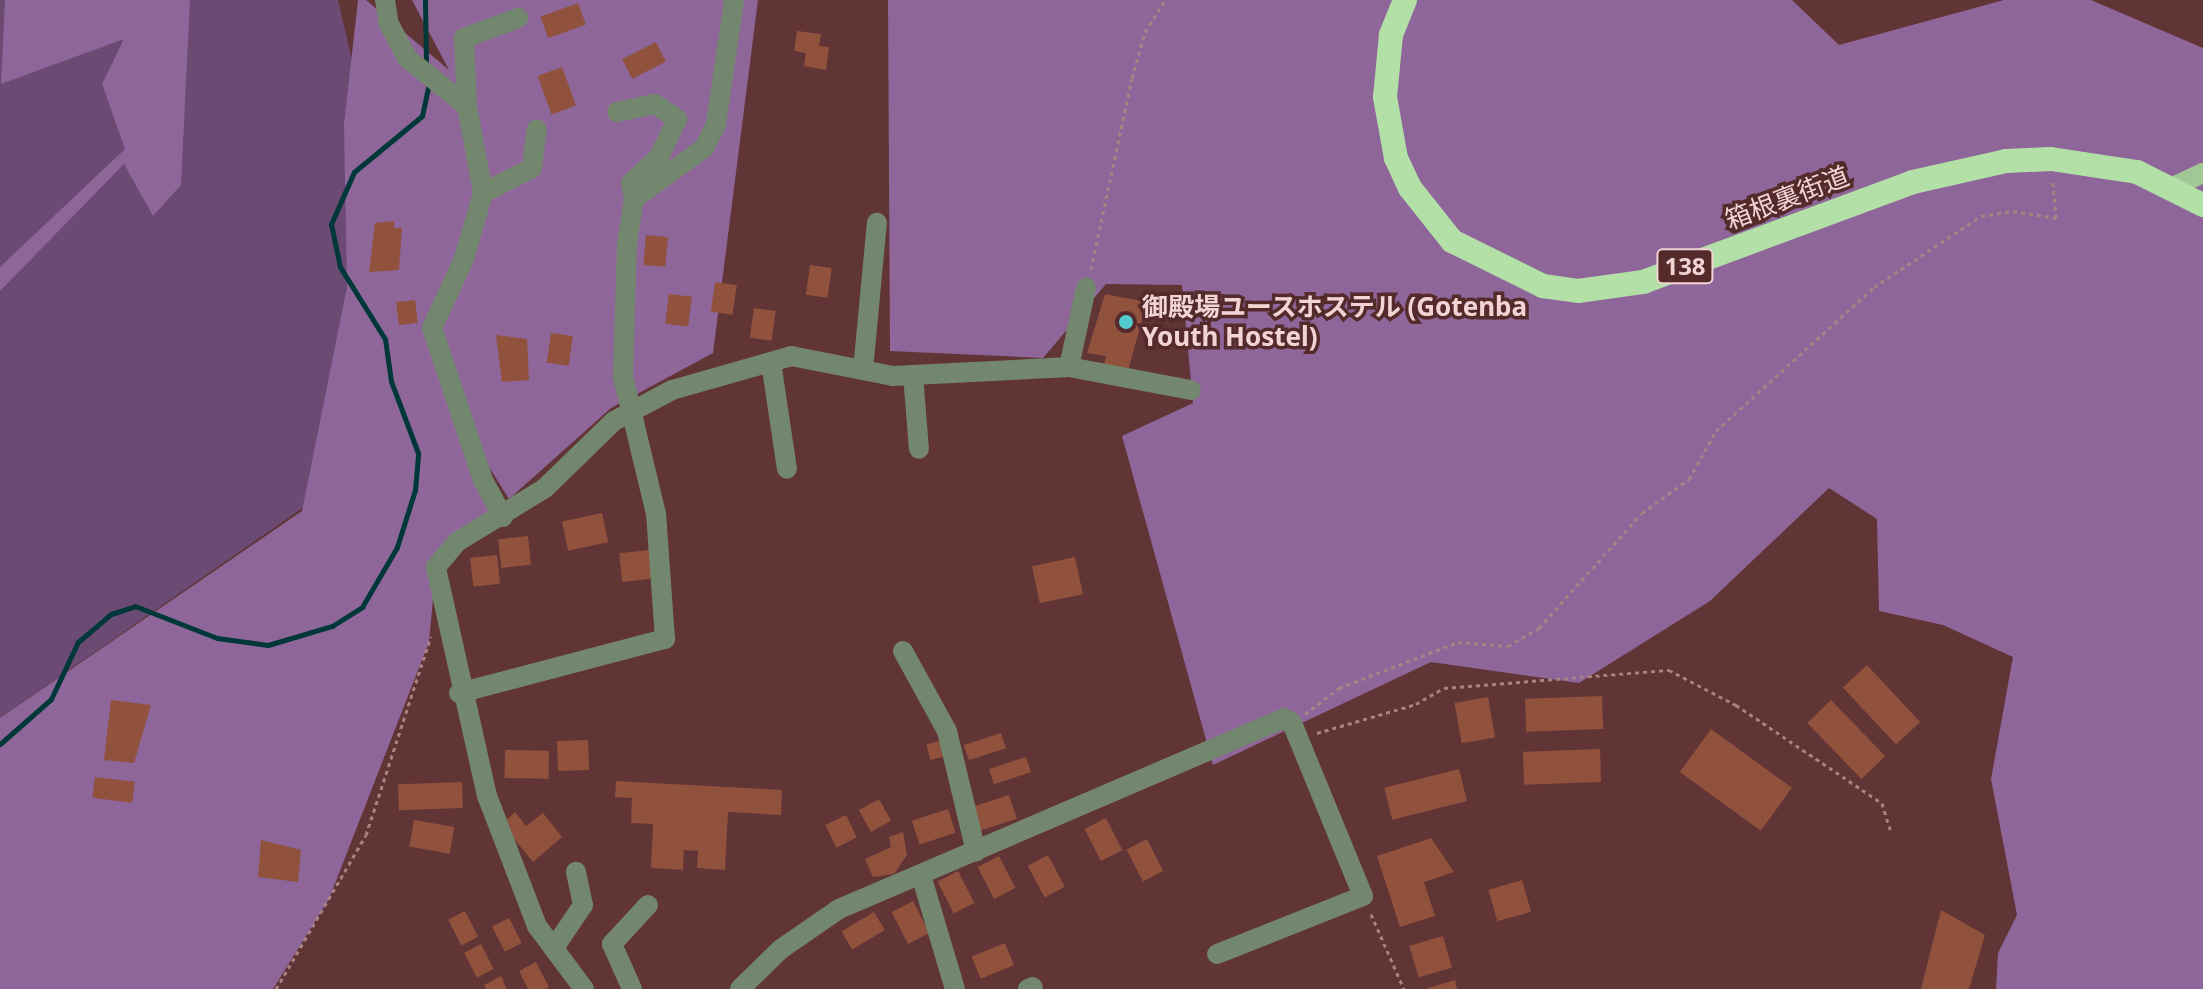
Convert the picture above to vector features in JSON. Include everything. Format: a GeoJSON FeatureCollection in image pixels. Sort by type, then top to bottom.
{"type":"FeatureCollection","features":[{"type":"Feature","properties":{"kind":"highway","name":"箱根裏街道"},"geometry":{"type":"LineString","coordinates":[[1405,0],[1391,35],[1385,97],[1405,178],[1452,241],[1543,286],[1578,291],[1643,282],[1913,182],[2006,161],[2051,159],[2137,172],[2175,186]]}},
{"type":"Feature","properties":{"kind":"highway","name":"138"},"geometry":{"type":"LineString","coordinates":[[2175,186],[2203,205]]}},
{"type":"Feature","properties":{"kind":"main road"},"geometry":{"type":"LineString","coordinates":[[2175,186],[2203,173]]}},
{"type":"Feature","properties":{"kind":"street"},"geometry":{"type":"LineString","coordinates":[[385,0],[389,24],[407,58],[467,106]]}},
{"type":"Feature","properties":{"kind":"street"},"geometry":{"type":"LineString","coordinates":[[634,199],[704,148],[716,124],[734,0]]}},
{"type":"Feature","properties":{"kind":"street"},"geometry":{"type":"LineString","coordinates":[[503,517],[483,480],[432,328],[464,259],[483,193],[467,106],[464,38],[518,18]]}},
{"type":"Feature","properties":{"kind":"street"},"geometry":{"type":"LineString","coordinates":[[459,693],[665,639],[656,514],[623,377],[634,199],[631,183],[659,157],[677,119],[655,104],[617,112]]}},
{"type":"Feature","properties":{"kind":"street"},"geometry":{"type":"LineString","coordinates":[[483,193],[532,168],[537,129]]}},
{"type":"Feature","properties":{"kind":"street"},"geometry":{"type":"LineString","coordinates":[[863,370],[877,223]]}},
{"type":"Feature","properties":{"kind":"street"},"geometry":{"type":"LineString","coordinates":[[1069,367],[1086,288]]}},
{"type":"Feature","properties":{"kind":"street"},"geometry":{"type":"LineString","coordinates":[[584,989],[537,926],[487,796],[459,693],[436,567],[457,542],[503,517],[631,412],[672,390],[791,356],[863,370],[913,375],[1069,367],[1191,390]]}},
{"type":"Feature","properties":{"kind":"street"},"geometry":{"type":"LineString","coordinates":[[771,362],[787,469]]}},
{"type":"Feature","properties":{"kind":"street"},"geometry":{"type":"LineString","coordinates":[[913,375],[919,449]]}},
{"type":"Feature","properties":{"kind":"street"},"geometry":{"type":"LineString","coordinates":[[903,651],[947,731],[976,852]]}},
{"type":"Feature","properties":{"kind":"street"},"geometry":{"type":"LineString","coordinates":[[740,989],[781,949],[839,909],[1284,718],[1296,732],[1363,896],[1217,954]]}},
{"type":"Feature","properties":{"kind":"street"},"geometry":{"type":"LineString","coordinates":[[554,948],[583,905],[576,872]]}},
{"type":"Feature","properties":{"kind":"street"},"geometry":{"type":"LineString","coordinates":[[921,875],[955,989]]}},
{"type":"Feature","properties":{"kind":"street"},"geometry":{"type":"LineString","coordinates":[[632,989],[612,944],[648,905]]}},
{"type":"Feature","properties":{"kind":"path"},"geometry":{"type":"LineString","coordinates":[[1086,288],[1138,55],[1165,0]]}},
{"type":"Feature","properties":{"kind":"path"},"geometry":{"type":"LineString","coordinates":[[1296,732],[1339,688],[1458,642],[1508,646],[1539,628],[1642,513],[1689,479],[1716,431],[1874,287],[1981,216],[2013,211],[2056,218],[2051,159]]}},
{"type":"Feature","properties":{"kind":"path"},"geometry":{"type":"LineString","coordinates":[[276,989],[366,835],[441,603]]}},
{"type":"Feature","properties":{"kind":"path"},"geometry":{"type":"LineString","coordinates":[[1296,732],[1444,688],[1669,670],[1736,705],[1882,803],[1891,833]]}},
{"type":"Feature","properties":{"kind":"path"},"geometry":{"type":"LineString","coordinates":[[1363,896],[1404,989]]}},
{"type":"Feature","properties":{"kind":"shaded area"},"geometry":{"type":"Polygon","coordinates":[[[0,0],[338,0],[370,138],[314,500],[0,718],[0,0]]]}},
{"type":"Feature","properties":{"kind":"shaded area"},"geometry":{"type":"Polygon","coordinates":[[[5,0],[190,0],[181,185],[153,216],[124,164],[0,291],[0,267],[125,149],[102,84],[124,39],[1,84],[5,0]]]}},
{"type":"Feature","properties":{"kind":"shaded area"},"geometry":{"type":"Polygon","coordinates":[[[358,0],[366,0],[449,70],[412,0],[758,0],[713,353],[611,408],[509,499],[469,435],[498,507],[436,567],[429,642],[329,899],[273,989],[0,989],[0,718],[302,511],[347,287],[344,124],[358,0]]]}},
{"type":"Feature","properties":{"kind":"shaded area"},"geometry":{"type":"Polygon","coordinates":[[[888,0],[1792,0],[1839,45],[2004,0],[2091,0],[2203,48],[2203,989],[1996,989],[1998,953],[2017,915],[1991,779],[2013,657],[1943,625],[1879,611],[1877,519],[1829,488],[1710,601],[1579,683],[1431,662],[1213,765],[1122,436],[1193,403],[1182,285],[1106,284],[1043,358],[890,351],[888,0]]]}},
{"type":"Feature","properties":{"kind":"building"},"geometry":{"type":"Polygon","coordinates":[[[578,3],[586,25],[548,38],[540,17],[578,3]]]}},
{"type":"Feature","properties":{"kind":"building"},"geometry":{"type":"Polygon","coordinates":[[[797,31],[821,34],[819,46],[829,47],[826,70],[804,66],[806,53],[794,51],[797,31]]]}},
{"type":"Feature","properties":{"kind":"building"},"geometry":{"type":"Polygon","coordinates":[[[656,42],[666,62],[632,79],[622,59],[656,42]]]}},
{"type":"Feature","properties":{"kind":"building"},"geometry":{"type":"Polygon","coordinates":[[[562,67],[576,106],[552,114],[538,76],[562,67]]]}},
{"type":"Feature","properties":{"kind":"building"},"geometry":{"type":"Polygon","coordinates":[[[394,221],[394,228],[402,228],[399,270],[369,272],[375,223],[394,221]]]}},
{"type":"Feature","properties":{"kind":"building"},"geometry":{"type":"Polygon","coordinates":[[[646,235],[668,237],[665,267],[643,265],[646,235]]]}},
{"type":"Feature","properties":{"kind":"building"},"geometry":{"type":"Polygon","coordinates":[[[810,265],[832,268],[828,298],[806,295],[810,265]]]}},
{"type":"Feature","properties":{"kind":"building"},"geometry":{"type":"Polygon","coordinates":[[[715,282],[737,285],[733,315],[711,312],[715,282]]]}},
{"type":"Feature","properties":{"kind":"building"},"geometry":{"type":"Polygon","coordinates":[[[669,294],[692,297],[688,327],[665,324],[669,294]]]}},
{"type":"Feature","properties":{"kind":"building"},"geometry":{"type":"Polygon","coordinates":[[[1105,294],[1147,302],[1128,371],[1104,366],[1106,356],[1087,353],[1105,294]]]}},
{"type":"Feature","properties":{"kind":"building"},"geometry":{"type":"Polygon","coordinates":[[[415,300],[418,323],[399,325],[396,302],[415,300]]]}},
{"type":"Feature","properties":{"kind":"building"},"geometry":{"type":"Polygon","coordinates":[[[754,308],[776,311],[772,341],[750,338],[754,308]]]}},
{"type":"Feature","properties":{"kind":"building"},"geometry":{"type":"Polygon","coordinates":[[[551,333],[573,336],[569,366],[547,363],[551,333]]]}},
{"type":"Feature","properties":{"kind":"building"},"geometry":{"type":"Polygon","coordinates":[[[496,335],[527,339],[529,380],[502,382],[496,335]]]}},
{"type":"Feature","properties":{"kind":"building"},"geometry":{"type":"Polygon","coordinates":[[[602,513],[608,542],[568,551],[562,522],[602,513]]]}},
{"type":"Feature","properties":{"kind":"building"},"geometry":{"type":"Polygon","coordinates":[[[528,536],[531,565],[501,568],[498,539],[528,536]]]}},
{"type":"Feature","properties":{"kind":"building"},"geometry":{"type":"Polygon","coordinates":[[[649,550],[652,579],[622,582],[619,553],[649,550]]]}},
{"type":"Feature","properties":{"kind":"building"},"geometry":{"type":"Polygon","coordinates":[[[497,555],[500,584],[473,587],[470,558],[497,555]]]}},
{"type":"Feature","properties":{"kind":"building"},"geometry":{"type":"Polygon","coordinates":[[[1075,557],[1083,594],[1040,603],[1032,566],[1075,557]]]}},
{"type":"Feature","properties":{"kind":"building"},"geometry":{"type":"Polygon","coordinates":[[[1867,665],[1920,722],[1896,745],[1843,688],[1867,665]]]}},
{"type":"Feature","properties":{"kind":"building"},"geometry":{"type":"Polygon","coordinates":[[[1602,696],[1603,729],[1526,732],[1525,699],[1602,696]]]}},
{"type":"Feature","properties":{"kind":"building"},"geometry":{"type":"Polygon","coordinates":[[[1488,697],[1495,737],[1462,743],[1455,703],[1488,697]]]}},
{"type":"Feature","properties":{"kind":"building"},"geometry":{"type":"Polygon","coordinates":[[[111,700],[151,705],[134,763],[104,760],[111,700]]]}},
{"type":"Feature","properties":{"kind":"building"},"geometry":{"type":"Polygon","coordinates":[[[1831,700],[1885,756],[1861,779],[1807,723],[1831,700]]]}},
{"type":"Feature","properties":{"kind":"building"},"geometry":{"type":"Polygon","coordinates":[[[1711,729],[1792,788],[1761,831],[1680,772],[1711,729]]]}},
{"type":"Feature","properties":{"kind":"building"},"geometry":{"type":"Polygon","coordinates":[[[1001,733],[1006,748],[969,760],[964,745],[1001,733]]]}},
{"type":"Feature","properties":{"kind":"building"},"geometry":{"type":"Polygon","coordinates":[[[588,740],[589,770],[558,771],[557,741],[588,740]]]}},
{"type":"Feature","properties":{"kind":"building"},"geometry":{"type":"Polygon","coordinates":[[[940,741],[944,757],[930,760],[926,744],[940,741]]]}},
{"type":"Feature","properties":{"kind":"building"},"geometry":{"type":"Polygon","coordinates":[[[1600,749],[1601,782],[1524,785],[1523,752],[1600,749]]]}},
{"type":"Feature","properties":{"kind":"building"},"geometry":{"type":"Polygon","coordinates":[[[505,750],[549,751],[549,779],[505,778],[505,750]]]}},
{"type":"Feature","properties":{"kind":"building"},"geometry":{"type":"Polygon","coordinates":[[[1026,757],[1031,772],[994,784],[989,769],[1026,757]]]}},
{"type":"Feature","properties":{"kind":"building"},"geometry":{"type":"Polygon","coordinates":[[[1459,769],[1467,801],[1392,820],[1384,788],[1459,769]]]}},
{"type":"Feature","properties":{"kind":"building"},"geometry":{"type":"Polygon","coordinates":[[[95,777],[135,782],[132,803],[92,798],[95,777]]]}},
{"type":"Feature","properties":{"kind":"building"},"geometry":{"type":"Polygon","coordinates":[[[616,781],[782,790],[781,815],[728,812],[725,870],[697,868],[698,851],[684,850],[683,870],[651,868],[653,824],[631,823],[632,798],[615,797],[616,781]]]}},
{"type":"Feature","properties":{"kind":"building"},"geometry":{"type":"Polygon","coordinates":[[[462,782],[463,808],[399,810],[398,784],[462,782]]]}},
{"type":"Feature","properties":{"kind":"building"},"geometry":{"type":"Polygon","coordinates":[[[1009,795],[1017,819],[981,831],[973,807],[1009,795]]]}},
{"type":"Feature","properties":{"kind":"building"},"geometry":{"type":"Polygon","coordinates":[[[879,799],[891,821],[871,832],[859,810],[879,799]]]}},
{"type":"Feature","properties":{"kind":"building"},"geometry":{"type":"Polygon","coordinates":[[[948,809],[956,833],[920,845],[912,821],[948,809]]]}},
{"type":"Feature","properties":{"kind":"building"},"geometry":{"type":"Polygon","coordinates":[[[515,812],[526,826],[543,813],[562,837],[533,862],[502,824],[515,812]]]}},
{"type":"Feature","properties":{"kind":"building"},"geometry":{"type":"Polygon","coordinates":[[[846,815],[857,837],[836,848],[825,825],[846,815]]]}},
{"type":"Feature","properties":{"kind":"building"},"geometry":{"type":"Polygon","coordinates":[[[1106,818],[1122,850],[1101,861],[1085,829],[1106,818]]]}},
{"type":"Feature","properties":{"kind":"building"},"geometry":{"type":"Polygon","coordinates":[[[414,820],[454,827],[450,854],[409,847],[414,820]]]}},
{"type":"Feature","properties":{"kind":"building"},"geometry":{"type":"Polygon","coordinates":[[[903,832],[907,855],[894,874],[873,877],[865,859],[891,847],[889,837],[903,832]]]}},
{"type":"Feature","properties":{"kind":"building"},"geometry":{"type":"Polygon","coordinates":[[[1431,838],[1454,872],[1424,882],[1435,916],[1400,927],[1377,856],[1431,838]]]}},
{"type":"Feature","properties":{"kind":"building"},"geometry":{"type":"Polygon","coordinates":[[[1147,839],[1163,871],[1143,882],[1127,849],[1147,839]]]}},
{"type":"Feature","properties":{"kind":"building"},"geometry":{"type":"Polygon","coordinates":[[[261,840],[301,850],[298,882],[258,877],[261,840]]]}},
{"type":"Feature","properties":{"kind":"building"},"geometry":{"type":"Polygon","coordinates":[[[1048,855],[1065,887],[1045,898],[1028,866],[1048,855]]]}},
{"type":"Feature","properties":{"kind":"building"},"geometry":{"type":"Polygon","coordinates":[[[999,856],[1015,888],[994,899],[978,867],[999,856]]]}},
{"type":"Feature","properties":{"kind":"building"},"geometry":{"type":"Polygon","coordinates":[[[958,871],[974,903],[954,914],[938,881],[958,871]]]}},
{"type":"Feature","properties":{"kind":"building"},"geometry":{"type":"Polygon","coordinates":[[[1522,880],[1531,912],[1497,921],[1488,890],[1522,880]]]}},
{"type":"Feature","properties":{"kind":"building"},"geometry":{"type":"Polygon","coordinates":[[[913,901],[929,933],[908,944],[892,912],[913,901]]]}},
{"type":"Feature","properties":{"kind":"building"},"geometry":{"type":"Polygon","coordinates":[[[1941,910],[1985,935],[1969,989],[1921,989],[1941,910]]]}},
{"type":"Feature","properties":{"kind":"building"},"geometry":{"type":"Polygon","coordinates":[[[465,911],[478,937],[461,945],[448,920],[465,911]]]}},
{"type":"Feature","properties":{"kind":"building"},"geometry":{"type":"Polygon","coordinates":[[[874,912],[885,930],[852,950],[841,932],[874,912]]]}},
{"type":"Feature","properties":{"kind":"building"},"geometry":{"type":"Polygon","coordinates":[[[509,918],[522,943],[505,952],[492,927],[509,918]]]}},
{"type":"Feature","properties":{"kind":"building"},"geometry":{"type":"Polygon","coordinates":[[[1443,936],[1452,968],[1418,977],[1409,946],[1443,936]]]}},
{"type":"Feature","properties":{"kind":"building"},"geometry":{"type":"Polygon","coordinates":[[[1005,943],[1014,965],[981,979],[972,956],[1005,943]]]}},
{"type":"Feature","properties":{"kind":"building"},"geometry":{"type":"Polygon","coordinates":[[[481,944],[494,969],[477,978],[464,953],[481,944]]]}},
{"type":"Feature","properties":{"kind":"building"},"geometry":{"type":"Polygon","coordinates":[[[536,962],[549,987],[546,989],[528,989],[519,971],[536,962]]]}},
{"type":"Feature","properties":{"kind":"building"},"geometry":{"type":"Polygon","coordinates":[[[501,976],[507,989],[486,989],[484,985],[501,976]]]}},
{"type":"Feature","properties":{"kind":"building"},"geometry":{"type":"Polygon","coordinates":[[[1455,980],[1457,989],[1428,989],[1428,988],[1455,980]]]}},
{"type":"Feature","properties":{"kind":"waterway"},"geometry":{"type":"LineString","coordinates":[[425,0],[426,67]]}},
{"type":"Feature","properties":{"kind":"waterway"},"geometry":{"type":"LineString","coordinates":[[0,744],[51,699],[78,642],[111,614],[135,606],[217,638],[268,645],[332,626],[362,607],[397,547],[415,490],[418,453],[391,381],[385,339],[340,267],[331,224],[354,172],[422,116],[429,84]]}},
{"type":"Feature","properties":{"kind":"place","name":"御殿場ユースホステル (Gotenba Youth Hostel)"},"geometry":{"type":"Point","coordinates":[1126,322]}}]}
